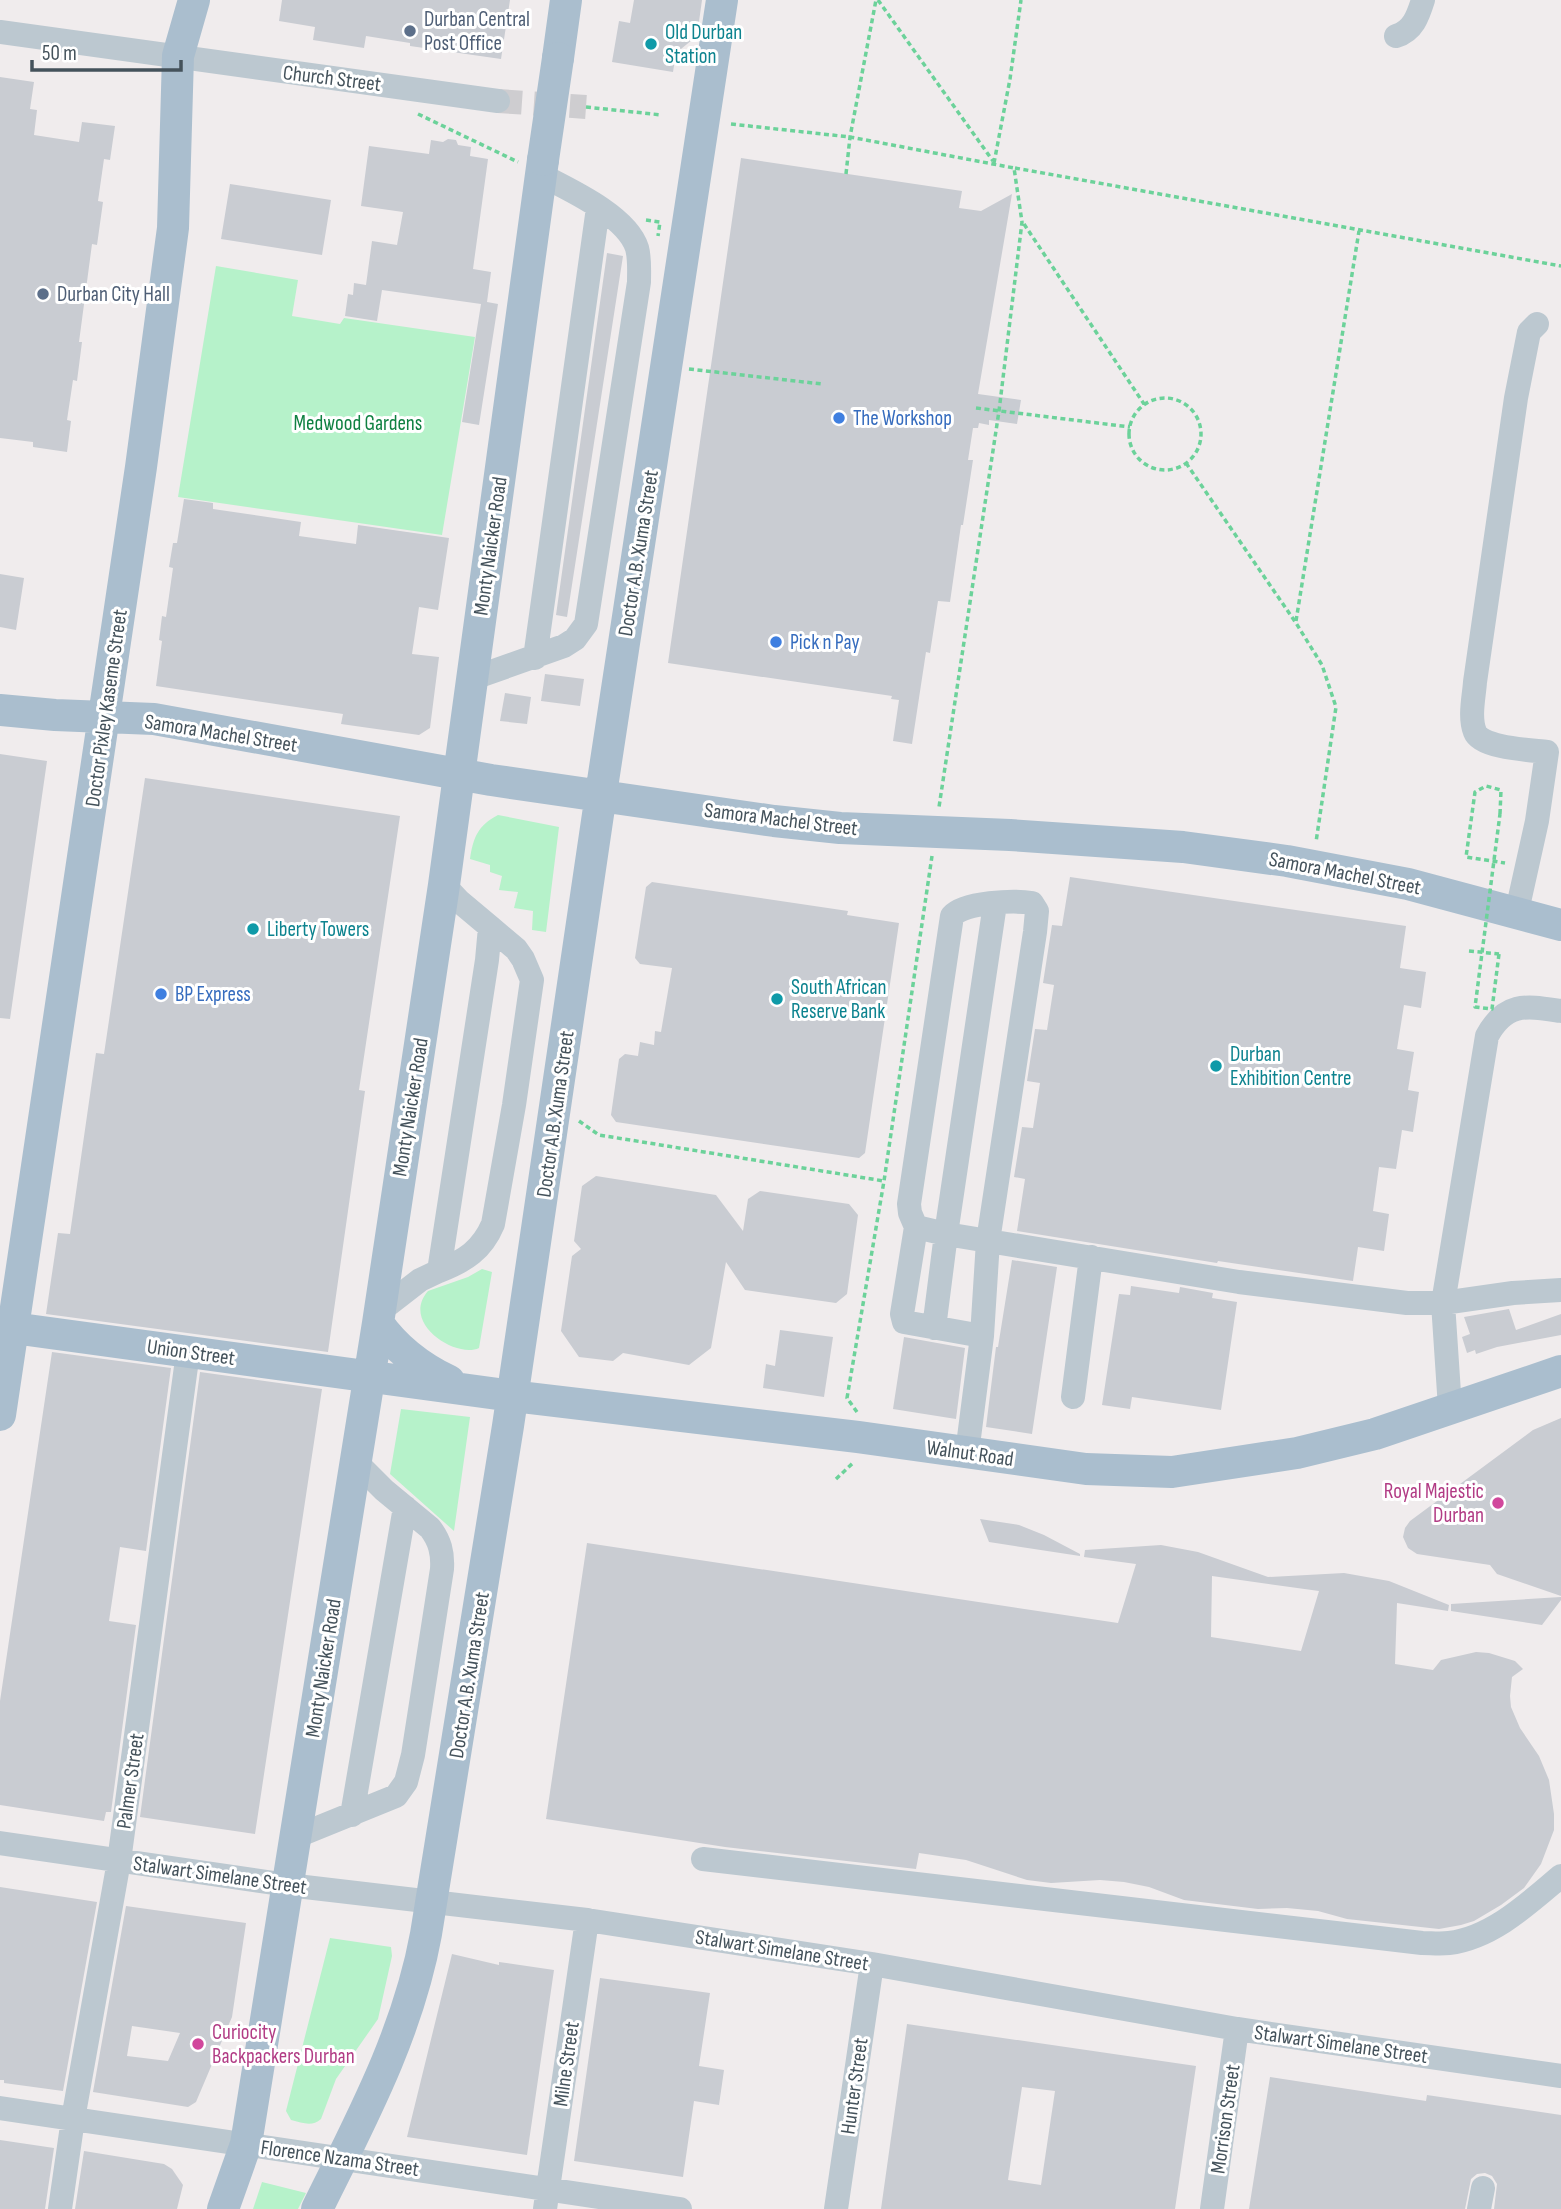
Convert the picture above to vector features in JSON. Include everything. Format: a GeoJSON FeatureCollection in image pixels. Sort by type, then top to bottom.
{"type":"FeatureCollection","features":[{"type":"Feature","properties":{"kind":"main road","name":"Doctor Pixley Kaseme Street"},"geometry":{"type":"LineString","coordinates":[[0,1415],[13,1328],[11,1265],[105,718],[173,228],[178,56],[194,0]]}},
{"type":"Feature","properties":{"kind":"main road","name":"Monty Naicker Road"},"geometry":{"type":"LineString","coordinates":[[223,2209],[246,2144],[379,1317],[444,884],[566,0]]}},
{"type":"Feature","properties":{"kind":"main road","name":"Doctor A.B. Xuma Street"},"geometry":{"type":"LineString","coordinates":[[317,2209],[377,2086],[407,2014],[425,1943],[556,1110],[601,794],[722,0]]}},
{"type":"Feature","properties":{"kind":"main road","name":"Samora Machel Street"},"geometry":{"type":"LineString","coordinates":[[0,709],[105,718],[153,719],[458,774],[774,821],[840,828],[1010,835],[1184,847],[1313,866],[1408,884],[1517,911],[1561,925]]}},
{"type":"Feature","properties":{"kind":"main road"},"geometry":{"type":"LineString","coordinates":[[379,1317],[390,1340],[402,1352],[425,1368],[466,1389]]}},
{"type":"Feature","properties":{"kind":"main road","name":"Union Street"},"geometry":{"type":"LineString","coordinates":[[13,1328],[369,1376]]}},
{"type":"Feature","properties":{"kind":"main road","name":"Walnut Road"},"geometry":{"type":"LineString","coordinates":[[369,1376],[1086,1469],[1172,1472],[1297,1453],[1375,1434],[1561,1371]]}},
{"type":"Feature","properties":{"kind":"street"},"geometry":{"type":"LineString","coordinates":[[1396,36],[1404,34],[1412,27],[1423,0]]}},
{"type":"Feature","properties":{"kind":"street","name":"Church Street"},"geometry":{"type":"LineString","coordinates":[[0,32],[498,101]]}},
{"type":"Feature","properties":{"kind":"street"},"geometry":{"type":"LineString","coordinates":[[471,679],[534,658],[575,639],[586,624],[639,282],[640,262],[637,247],[629,232],[542,168]]}},
{"type":"Feature","properties":{"kind":"street"},"geometry":{"type":"LineString","coordinates":[[534,658],[598,208]]}},
{"type":"Feature","properties":{"kind":"street"},"geometry":{"type":"LineString","coordinates":[[1517,911],[1537,821],[1547,752],[1485,742],[1478,738],[1474,731],[1472,718],[1516,398],[1529,332],[1537,324]]}},
{"type":"Feature","properties":{"kind":"street"},"geometry":{"type":"LineString","coordinates":[[379,1317],[420,1280],[459,1264],[475,1253],[487,1238],[493,1224],[523,1048],[532,981],[523,959],[516,949],[459,901],[444,884]]}},
{"type":"Feature","properties":{"kind":"street"},"geometry":{"type":"LineString","coordinates":[[967,1452],[982,1336],[988,1241],[1037,911],[1032,903],[1023,902],[970,905],[957,909],[952,916],[909,1204],[916,1227],[902,1314],[904,1322],[982,1336]]}},
{"type":"Feature","properties":{"kind":"street"},"geometry":{"type":"LineString","coordinates":[[934,1328],[995,904]]}},
{"type":"Feature","properties":{"kind":"street"},"geometry":{"type":"LineString","coordinates":[[439,1271],[490,928]]}},
{"type":"Feature","properties":{"kind":"street"},"geometry":{"type":"LineString","coordinates":[[1450,1408],[1443,1303],[1487,1036],[1505,1014],[1519,1007],[1561,1011]]}},
{"type":"Feature","properties":{"kind":"street"},"geometry":{"type":"LineString","coordinates":[[916,1227],[1239,1282],[1407,1303],[1443,1303],[1513,1293],[1561,1290]]}},
{"type":"Feature","properties":{"kind":"street"},"geometry":{"type":"LineString","coordinates":[[1073,1397],[1091,1257]]}},
{"type":"Feature","properties":{"kind":"street","name":"Palmer Street"},"geometry":{"type":"LineString","coordinates":[[60,2209],[73,2119],[119,1861],[188,1352]]}},
{"type":"Feature","properties":{"kind":"street"},"geometry":{"type":"LineString","coordinates":[[295,1837],[396,1796],[406,1782],[413,1755],[443,1553],[436,1536],[356,1462]]}},
{"type":"Feature","properties":{"kind":"street"},"geometry":{"type":"LineString","coordinates":[[352,1815],[405,1507]]}},
{"type":"Feature","properties":{"kind":"street","name":"Stalwart Simelane Street"},"geometry":{"type":"LineString","coordinates":[[0,1843],[288,1885],[587,1920],[872,1964],[1237,2029],[1561,2076]]}},
{"type":"Feature","properties":{"kind":"street"},"geometry":{"type":"LineString","coordinates":[[1561,1853],[1561,1871]]}},
{"type":"Feature","properties":{"kind":"street"},"geometry":{"type":"LineString","coordinates":[[703,1860],[1422,1943],[1450,1943],[1481,1933],[1527,1905],[1561,1877]]}},
{"type":"Feature","properties":{"kind":"street","name":"Milne Street"},"geometry":{"type":"LineString","coordinates":[[546,2199],[587,1920]]}},
{"type":"Feature","properties":{"kind":"street","name":"Hunter Street"},"geometry":{"type":"LineString","coordinates":[[836,2209],[872,1964]]}},
{"type":"Feature","properties":{"kind":"street","name":"Morrison Street"},"geometry":{"type":"LineString","coordinates":[[1212,2209],[1237,2029]]}},
{"type":"Feature","properties":{"kind":"street","name":"Florence Nzama Street"},"geometry":{"type":"LineString","coordinates":[[0,2108],[343,2158],[546,2199],[677,2209]]}},
{"type":"Feature","properties":{"kind":"path"},"geometry":{"type":"LineString","coordinates":[[846,174],[850,136],[877,0]]}},
{"type":"Feature","properties":{"kind":"path"},"geometry":{"type":"LineString","coordinates":[[877,0],[994,163]]}},
{"type":"Feature","properties":{"kind":"path"},"geometry":{"type":"LineString","coordinates":[[994,163],[1021,0]]}},
{"type":"Feature","properties":{"kind":"path"},"geometry":{"type":"LineString","coordinates":[[586,107],[662,115]]}},
{"type":"Feature","properties":{"kind":"path"},"geometry":{"type":"LineString","coordinates":[[409,110],[542,168]]}},
{"type":"Feature","properties":{"kind":"path"},"geometry":{"type":"LineString","coordinates":[[731,124],[850,136],[1561,266]]}},
{"type":"Feature","properties":{"kind":"path"},"geometry":{"type":"LineString","coordinates":[[862,1420],[846,1398],[884,1181],[999,411],[1023,222],[1014,168]]}},
{"type":"Feature","properties":{"kind":"path"},"geometry":{"type":"LineString","coordinates":[[1023,222],[1144,405]]}},
{"type":"Feature","properties":{"kind":"path"},"geometry":{"type":"LineString","coordinates":[[1296,623],[1359,230]]}},
{"type":"Feature","properties":{"kind":"path"},"geometry":{"type":"LineString","coordinates":[[666,366],[822,384]]}},
{"type":"Feature","properties":{"kind":"path"},"geometry":{"type":"LineString","coordinates":[[1158,399],[1176,400],[1185,404],[1195,415],[1200,439],[1198,448],[1186,463],[1167,470],[1146,464],[1134,453],[1130,427],[1134,416],[1144,405],[1158,399]]}},
{"type":"Feature","properties":{"kind":"path"},"geometry":{"type":"LineString","coordinates":[[976,408],[1130,427]]}},
{"type":"Feature","properties":{"kind":"path"},"geometry":{"type":"LineString","coordinates":[[1186,463],[1322,665],[1336,707],[1313,866]]}},
{"type":"Feature","properties":{"kind":"path"},"geometry":{"type":"LineString","coordinates":[[1469,951],[1499,954],[1492,1009],[1475,1007],[1500,814],[1501,790],[1486,786],[1475,792],[1466,857],[1527,866]]}},
{"type":"Feature","properties":{"kind":"path"},"geometry":{"type":"LineString","coordinates":[[556,1110],[569,1114],[599,1135],[884,1181]]}},
{"type":"Feature","properties":{"kind":"path"},"geometry":{"type":"LineString","coordinates":[[836,1479],[854,1462]]}},
{"type":"Feature","properties":{"kind":"green space","name":"Medwood Gardens"},"geometry":{"type":"Polygon","coordinates":[[[216,266],[298,280],[292,316],[340,324],[344,318],[475,337],[442,535],[178,497],[216,266]]]}},
{"type":"Feature","properties":{"kind":"green space"},"geometry":{"type":"Polygon","coordinates":[[[498,815],[559,827],[546,932],[532,930],[533,911],[514,908],[518,892],[499,890],[502,876],[490,872],[490,865],[470,859],[478,833],[498,815]]]}},
{"type":"Feature","properties":{"kind":"green space"},"geometry":{"type":"Polygon","coordinates":[[[482,1269],[492,1272],[479,1348],[457,1348],[434,1336],[426,1326],[421,1315],[421,1303],[428,1291],[468,1277],[482,1269]]]}},
{"type":"Feature","properties":{"kind":"green space"},"geometry":{"type":"Polygon","coordinates":[[[401,1409],[470,1417],[454,1531],[390,1474],[401,1409]]]}},
{"type":"Feature","properties":{"kind":"green space"},"geometry":{"type":"Polygon","coordinates":[[[330,1938],[391,1947],[392,1956],[378,2019],[336,2079],[321,2119],[307,2124],[291,2120],[286,2111],[330,1938]]]}},
{"type":"Feature","properties":{"kind":"green space"},"geometry":{"type":"Polygon","coordinates":[[[262,2182],[306,2193],[298,2209],[253,2209],[262,2182]]]}},
{"type":"Feature","properties":{"kind":"building","name":"Durban Central Post Office"},"geometry":{"type":"Polygon","coordinates":[[[282,0],[510,0],[501,59],[410,46],[410,43],[366,36],[364,48],[313,40],[315,27],[279,21],[282,0]]]}},
{"type":"Feature","properties":{"kind":"building","name":"Old Durban Station"},"geometry":{"type":"Polygon","coordinates":[[[634,0],[702,0],[697,36],[676,53],[673,72],[612,62],[619,21],[630,23],[634,0]]]}},
{"type":"Feature","properties":{"kind":"building","name":"Durban City Hall"},"geometry":{"type":"Polygon","coordinates":[[[0,77],[34,82],[30,109],[37,110],[34,135],[79,142],[82,122],[115,126],[110,160],[104,159],[98,201],[103,202],[97,245],[92,244],[79,342],[82,342],[77,381],[73,380],[67,420],[71,421],[67,452],[33,447],[33,442],[0,438],[0,77]]]}},
{"type":"Feature","properties":{"kind":"building"},"geometry":{"type":"Polygon","coordinates":[[[448,139],[456,140],[458,145],[471,147],[470,156],[488,159],[473,269],[491,272],[487,302],[498,304],[479,425],[462,422],[481,304],[382,290],[377,321],[345,316],[348,294],[353,295],[354,283],[366,285],[372,241],[397,245],[403,212],[361,206],[369,146],[429,154],[431,140],[443,142],[448,139]]]}},
{"type":"Feature","properties":{"kind":"building","name":"The Workshop"},"geometry":{"type":"Polygon","coordinates":[[[741,158],[962,191],[959,208],[981,211],[1012,194],[978,394],[1021,400],[1017,424],[989,420],[989,425],[979,423],[978,428],[973,428],[968,460],[973,460],[950,602],[938,601],[930,653],[926,652],[912,744],[893,741],[899,700],[891,699],[892,696],[668,663],[741,158]]]}},
{"type":"Feature","properties":{"kind":"building"},"geometry":{"type":"Polygon","coordinates":[[[230,184],[331,200],[322,255],[221,239],[230,184]]]}},
{"type":"Feature","properties":{"kind":"building"},"geometry":{"type":"Polygon","coordinates":[[[607,253],[623,256],[567,617],[556,615],[607,253]]]}},
{"type":"Feature","properties":{"kind":"building"},"geometry":{"type":"Polygon","coordinates":[[[184,499],[213,503],[213,509],[301,522],[299,536],[356,544],[358,525],[449,538],[438,610],[419,607],[412,654],[439,657],[430,728],[419,735],[341,724],[343,714],[156,686],[162,641],[159,640],[162,616],[166,617],[173,568],[169,567],[173,543],[177,543],[184,499]]]}},
{"type":"Feature","properties":{"kind":"building"},"geometry":{"type":"Polygon","coordinates":[[[0,574],[24,578],[16,630],[0,627],[0,574]]]}},
{"type":"Feature","properties":{"kind":"building"},"geometry":{"type":"Polygon","coordinates":[[[545,674],[584,679],[580,706],[541,701],[545,674]]]}},
{"type":"Feature","properties":{"kind":"building"},"geometry":{"type":"Polygon","coordinates":[[[505,693],[531,697],[527,724],[500,721],[505,693]]]}},
{"type":"Feature","properties":{"kind":"building"},"geometry":{"type":"Polygon","coordinates":[[[0,754],[47,761],[10,1019],[0,1018],[0,754]]]}},
{"type":"Feature","properties":{"kind":"building"},"geometry":{"type":"Polygon","coordinates":[[[145,778],[400,816],[359,1090],[365,1091],[328,1352],[46,1314],[58,1233],[70,1234],[96,1053],[104,1054],[145,778]]]}},
{"type":"Feature","properties":{"kind":"building","name":"Durban Exhibition Centre"},"geometry":{"type":"Polygon","coordinates":[[[1070,877],[1406,926],[1400,968],[1426,972],[1421,1008],[1404,1005],[1397,1049],[1414,1052],[1408,1090],[1419,1092],[1413,1132],[1402,1130],[1396,1169],[1379,1167],[1373,1211],[1389,1214],[1384,1251],[1358,1247],[1353,1281],[1218,1261],[1217,1263],[1017,1231],[1025,1179],[1014,1177],[1022,1127],[1033,1128],[1040,1083],[1027,1081],[1035,1029],[1047,1030],[1054,985],[1043,983],[1052,925],[1062,926],[1070,877]]]}},
{"type":"Feature","properties":{"kind":"building","name":"South African Reserve Bank"},"geometry":{"type":"Polygon","coordinates":[[[652,882],[848,911],[847,915],[899,923],[865,1153],[859,1158],[616,1122],[611,1115],[619,1059],[625,1054],[638,1056],[640,1042],[654,1045],[655,1031],[661,1032],[672,968],[640,964],[635,958],[646,887],[652,882]]]}},
{"type":"Feature","properties":{"kind":"building"},"geometry":{"type":"Polygon","coordinates":[[[596,1176],[716,1195],[743,1231],[748,1199],[760,1191],[849,1204],[858,1215],[847,1294],[836,1303],[745,1290],[726,1262],[711,1348],[689,1365],[623,1353],[613,1361],[579,1357],[561,1331],[572,1256],[581,1249],[574,1241],[582,1186],[596,1176]]]}},
{"type":"Feature","properties":{"kind":"building"},"geometry":{"type":"Polygon","coordinates":[[[1012,1260],[1057,1267],[1032,1434],[986,1427],[996,1347],[1012,1260]]]}},
{"type":"Feature","properties":{"kind":"building"},"geometry":{"type":"Polygon","coordinates":[[[1131,1286],[1179,1293],[1180,1287],[1213,1293],[1212,1298],[1237,1302],[1221,1410],[1132,1397],[1130,1409],[1102,1405],[1119,1294],[1130,1295],[1131,1286]]]}},
{"type":"Feature","properties":{"kind":"building"},"geometry":{"type":"Polygon","coordinates":[[[1509,1309],[1516,1330],[1561,1314],[1561,1335],[1497,1347],[1476,1354],[1475,1350],[1467,1353],[1462,1337],[1470,1334],[1464,1317],[1509,1309]]]}},
{"type":"Feature","properties":{"kind":"building"},"geometry":{"type":"Polygon","coordinates":[[[780,1330],[833,1337],[824,1397],[763,1388],[766,1364],[775,1366],[780,1330]]]}},
{"type":"Feature","properties":{"kind":"building"},"geometry":{"type":"Polygon","coordinates":[[[904,1337],[965,1348],[956,1419],[893,1409],[904,1337]]]}},
{"type":"Feature","properties":{"kind":"building"},"geometry":{"type":"Polygon","coordinates":[[[52,1352],[171,1368],[146,1551],[120,1547],[109,1621],[136,1625],[111,1812],[106,1812],[104,1821],[0,1805],[0,1701],[52,1352]]]}},
{"type":"Feature","properties":{"kind":"building"},"geometry":{"type":"Polygon","coordinates":[[[200,1372],[322,1389],[255,1834],[140,1817],[200,1372]]]}},
{"type":"Feature","properties":{"kind":"building","name":"Royal Majestic Durban"},"geometry":{"type":"Polygon","coordinates":[[[1561,1418],[1561,1596],[1497,1574],[1490,1565],[1417,1554],[1408,1548],[1403,1537],[1410,1521],[1533,1430],[1561,1418]]]}},
{"type":"Feature","properties":{"kind":"building"},"geometry":{"type":"Polygon","coordinates":[[[980,1519],[1019,1525],[1044,1535],[1080,1556],[989,1542],[980,1519]]]}},
{"type":"Feature","properties":{"kind":"building"},"geometry":{"type":"Polygon","coordinates":[[[587,1543],[1118,1623],[1136,1564],[1084,1557],[1085,1550],[1161,1545],[1198,1552],[1268,1577],[1344,1573],[1389,1581],[1449,1605],[1448,1611],[1397,1603],[1395,1664],[1433,1670],[1441,1660],[1476,1652],[1515,1661],[1523,1669],[1512,1677],[1511,1707],[1520,1728],[1539,1756],[1549,1780],[1554,1830],[1541,1864],[1524,1888],[1474,1921],[1439,1929],[1347,1919],[1318,1911],[1258,1909],[1184,1900],[1149,1887],[1124,1882],[1100,1880],[1051,1883],[1027,1880],[966,1860],[919,1853],[916,1869],[725,1847],[546,1819],[587,1543]],[[1212,1576],[1211,1637],[1301,1651],[1319,1591],[1212,1576]]]}},
{"type":"Feature","properties":{"kind":"building"},"geometry":{"type":"Polygon","coordinates":[[[1561,1597],[1542,1625],[1451,1611],[1451,1604],[1561,1597]]]}},
{"type":"Feature","properties":{"kind":"building"},"geometry":{"type":"Polygon","coordinates":[[[0,1887],[97,1902],[63,2091],[4,2083],[4,2080],[0,2080],[0,1887]]]}},
{"type":"Feature","properties":{"kind":"building"},"geometry":{"type":"Polygon","coordinates":[[[126,1906],[246,1923],[232,2017],[196,2102],[188,2107],[93,2092],[126,1906]],[[132,2026],[127,2056],[168,2061],[180,2033],[132,2026]]]}},
{"type":"Feature","properties":{"kind":"building"},"geometry":{"type":"Polygon","coordinates":[[[452,1954],[499,1965],[499,1962],[554,1970],[527,2155],[407,2137],[452,1954]]]}},
{"type":"Feature","properties":{"kind":"building"},"geometry":{"type":"Polygon","coordinates":[[[600,1978],[710,1993],[699,2066],[724,2070],[719,2105],[694,2101],[683,2177],[574,2161],[600,1978]]]}},
{"type":"Feature","properties":{"kind":"building"},"geometry":{"type":"Polygon","coordinates":[[[907,2024],[1196,2066],[1175,2209],[881,2209],[907,2024]],[[1022,2087],[1008,2180],[1041,2185],[1055,2091],[1022,2087]]]}},
{"type":"Feature","properties":{"kind":"building"},"geometry":{"type":"Polygon","coordinates":[[[1270,2077],[1426,2101],[1427,2095],[1561,2115],[1561,2209],[1494,2209],[1497,2184],[1492,2176],[1485,2173],[1477,2174],[1471,2179],[1465,2209],[1249,2209],[1270,2077]]]}},
{"type":"Feature","properties":{"kind":"building"},"geometry":{"type":"Polygon","coordinates":[[[0,2140],[54,2148],[45,2209],[0,2209],[0,2140]]]}},
{"type":"Feature","properties":{"kind":"building"},"geometry":{"type":"Polygon","coordinates":[[[84,2151],[164,2164],[172,2169],[183,2185],[177,2209],[75,2209],[84,2151]]]}},
{"type":"Feature","properties":{"kind":"tunnel"},"geometry":{"type":"LineString","coordinates":[[498,101],[586,107]]}},
{"type":"Feature","properties":{"kind":"place","name":"Durban Central Post Office"},"geometry":{"type":"Point","coordinates":[410,31]}},
{"type":"Feature","properties":{"kind":"place","name":"Old Durban Station"},"geometry":{"type":"Point","coordinates":[651,44]}},
{"type":"Feature","properties":{"kind":"place","name":"Durban City Hall"},"geometry":{"type":"Point","coordinates":[43,294]}},
{"type":"Feature","properties":{"kind":"place","name":"The Workshop"},"geometry":{"type":"Point","coordinates":[839,418]}},
{"type":"Feature","properties":{"kind":"place","name":"Pick n Pay"},"geometry":{"type":"Point","coordinates":[776,642]}},
{"type":"Feature","properties":{"kind":"place","name":"Liberty Towers"},"geometry":{"type":"Point","coordinates":[253,929]}},
{"type":"Feature","properties":{"kind":"place","name":"BP Express"},"geometry":{"type":"Point","coordinates":[161,994]}},
{"type":"Feature","properties":{"kind":"place","name":"South African Reserve Bank"},"geometry":{"type":"Point","coordinates":[777,999]}},
{"type":"Feature","properties":{"kind":"place","name":"Durban Exhibition Centre"},"geometry":{"type":"Point","coordinates":[1216,1066]}},
{"type":"Feature","properties":{"kind":"place","name":"Royal Majestic Durban"},"geometry":{"type":"Point","coordinates":[1498,1503]}},
{"type":"Feature","properties":{"kind":"place","name":"Curiocity Backpackers Durban"},"geometry":{"type":"Point","coordinates":[198,2044]}}]}
